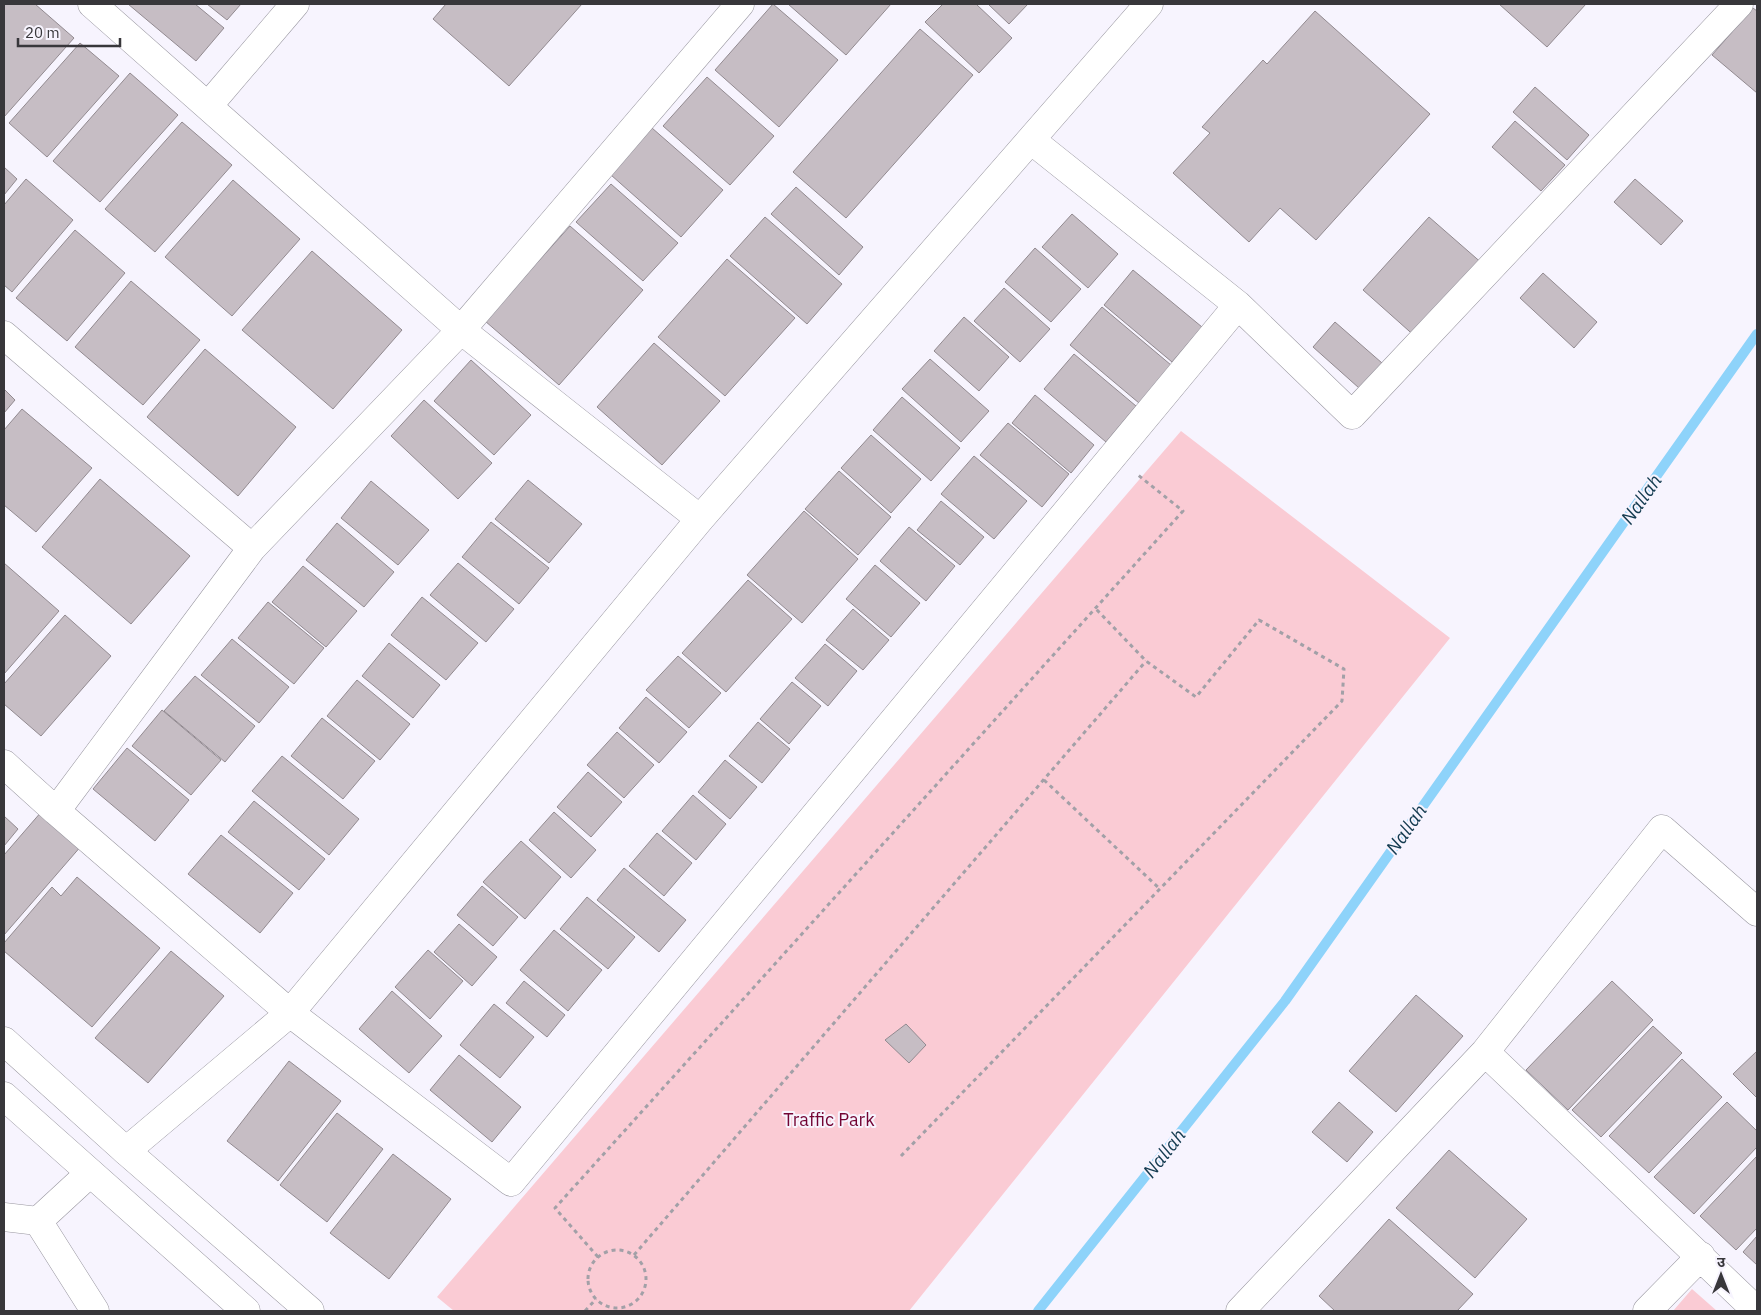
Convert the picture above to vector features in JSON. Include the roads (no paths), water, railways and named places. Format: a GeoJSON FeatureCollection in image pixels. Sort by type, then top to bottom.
{"type":"FeatureCollection","features":[{"type":"Feature","properties":{"kind":"street"},"geometry":{"type":"LineString","coordinates":[[92,4],[461,330],[700,519]]}},
{"type":"Feature","properties":{"kind":"street"},"geometry":{"type":"LineString","coordinates":[[208,106],[295,4]]}},
{"type":"Feature","properties":{"kind":"street"},"geometry":{"type":"LineString","coordinates":[[56,811],[252,548],[461,330],[740,4]]}},
{"type":"Feature","properties":{"kind":"street"},"geometry":{"type":"LineString","coordinates":[[126,1150],[290,1013],[700,519],[1149,4]]}},
{"type":"Feature","properties":{"kind":"street"},"geometry":{"type":"LineString","coordinates":[[1031,140],[1238,305],[1352,415],[1739,4]]}},
{"type":"Feature","properties":{"kind":"street"},"geometry":{"type":"LineString","coordinates":[[4,764],[290,1013],[511,1182],[1238,305]]}},
{"type":"Feature","properties":{"kind":"street"},"geometry":{"type":"LineString","coordinates":[[4,335],[252,548]]}},
{"type":"Feature","properties":{"kind":"street"},"geometry":{"type":"LineString","coordinates":[[1240,1311],[1485,1052],[1662,829],[1757,912]]}},
{"type":"Feature","properties":{"kind":"street"},"geometry":{"type":"LineString","coordinates":[[4,1041],[310,1311]]}},
{"type":"Feature","properties":{"kind":"street"},"geometry":{"type":"LineString","coordinates":[[1485,1052],[1757,1311]]}},
{"type":"Feature","properties":{"kind":"street"},"geometry":{"type":"LineString","coordinates":[[4,1096],[246,1311]]}},
{"type":"Feature","properties":{"kind":"street"},"geometry":{"type":"LineString","coordinates":[[4,1217],[38,1221],[90,1173]]}},
{"type":"Feature","properties":{"kind":"street"},"geometry":{"type":"LineString","coordinates":[[38,1221],[95,1311]]}},
{"type":"Feature","properties":{"kind":"street"},"geometry":{"type":"LineString","coordinates":[[1647,1311],[1701,1256]]}},
{"type":"Feature","properties":{"kind":"waterway","name":"Nallah"},"geometry":{"type":"LineString","coordinates":[[1038,1311],[1285,1001],[1757,334]]}},
{"type":"Feature","properties":{"kind":"park label","name":"Traffic Park"},"geometry":{"type":"Point","coordinates":[829,1120]}}]}
